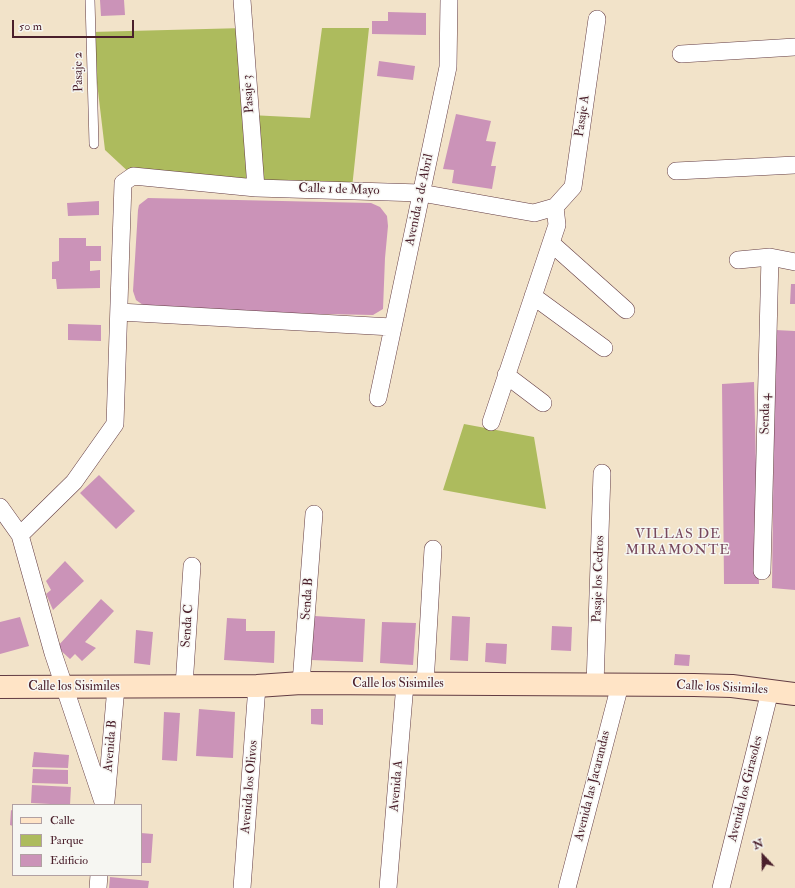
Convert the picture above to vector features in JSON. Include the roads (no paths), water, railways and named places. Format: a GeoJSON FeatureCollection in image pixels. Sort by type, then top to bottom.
{"type":"FeatureCollection","features":[{"type":"Feature","properties":{"kind":"main road","name":"Calle los Sisimiles"},"geometry":{"type":"LineString","coordinates":[[0,687],[258,686],[301,683],[620,685],[724,686],[795,694]]}},
{"type":"Feature","properties":{"kind":"street","name":"Pasaje 3"},"geometry":{"type":"LineString","coordinates":[[242,0],[256,188]]}},
{"type":"Feature","properties":{"kind":"street","name":"Avenida 2 de Abril"},"geometry":{"type":"LineString","coordinates":[[378,398],[448,67],[449,0]]}},
{"type":"Feature","properties":{"kind":"street","name":"Pasaje A"},"geometry":{"type":"LineString","coordinates":[[555,207],[572,187],[597,19]]}},
{"type":"Feature","properties":{"kind":"street"},"geometry":{"type":"LineString","coordinates":[[681,54],[795,47]]}},
{"type":"Feature","properties":{"kind":"street"},"geometry":{"type":"LineString","coordinates":[[676,171],[795,165]]}},
{"type":"Feature","properties":{"kind":"street","name":"Calle 1 de Mayo"},"geometry":{"type":"LineString","coordinates":[[118,312],[123,183],[132,176],[256,188],[421,193],[534,213],[555,207]]}},
{"type":"Feature","properties":{"kind":"street"},"geometry":{"type":"LineString","coordinates":[[491,422],[557,225],[555,207]]}},
{"type":"Feature","properties":{"kind":"street"},"geometry":{"type":"LineString","coordinates":[[551,243],[626,310]]}},
{"type":"Feature","properties":{"kind":"street"},"geometry":{"type":"LineString","coordinates":[[738,260],[770,257],[795,262]]}},
{"type":"Feature","properties":{"kind":"street","name":"Senda 4"},"geometry":{"type":"LineString","coordinates":[[762,571],[770,257]]}},
{"type":"Feature","properties":{"kind":"street"},"geometry":{"type":"LineString","coordinates":[[533,296],[604,348]]}},
{"type":"Feature","properties":{"kind":"street"},"geometry":{"type":"LineString","coordinates":[[20,535],[74,482],[115,424],[118,312],[392,327]]}},
{"type":"Feature","properties":{"kind":"street"},"geometry":{"type":"LineString","coordinates":[[506,375],[543,403]]}},
{"type":"Feature","properties":{"kind":"street","name":"Pasaje los Cedros"},"geometry":{"type":"LineString","coordinates":[[595,685],[602,473]]}},
{"type":"Feature","properties":{"kind":"street"},"geometry":{"type":"LineString","coordinates":[[0,507],[20,535],[53,653],[105,804]]}},
{"type":"Feature","properties":{"kind":"street","name":"Senda B"},"geometry":{"type":"LineString","coordinates":[[301,683],[314,514]]}},
{"type":"Feature","properties":{"kind":"street","name":"Avenida A"},"geometry":{"type":"LineString","coordinates":[[388,888],[433,549]]}},
{"type":"Feature","properties":{"kind":"street","name":"Senda C"},"geometry":{"type":"LineString","coordinates":[[184,686],[192,566]]}},
{"type":"Feature","properties":{"kind":"street","name":"Avenida las Jacarandas"},"geometry":{"type":"LineString","coordinates":[[567,888],[620,685]]}},
{"type":"Feature","properties":{"kind":"street","name":"Avenida B"},"geometry":{"type":"LineString","coordinates":[[105,804],[116,686]]}},
{"type":"Feature","properties":{"kind":"street","name":"Avenida los Olivos"},"geometry":{"type":"LineString","coordinates":[[242,888],[258,686]]}},
{"type":"Feature","properties":{"kind":"street","name":"Avenida los Girasoles"},"geometry":{"type":"LineString","coordinates":[[722,888],[770,691]]}},
{"type":"Feature","properties":{"kind":"street"},"geometry":{"type":"LineString","coordinates":[[98,888],[99,876]]}},
{"type":"Feature","properties":{"kind":"lane","name":"Pasaje 2"},"geometry":{"type":"LineString","coordinates":[[90,0],[94,144]]}},
{"type":"Feature","properties":{"kind":"district","name":"VILLAS DE MIRAMONTE"},"geometry":{"type":"Point","coordinates":[678,544]}}]}
